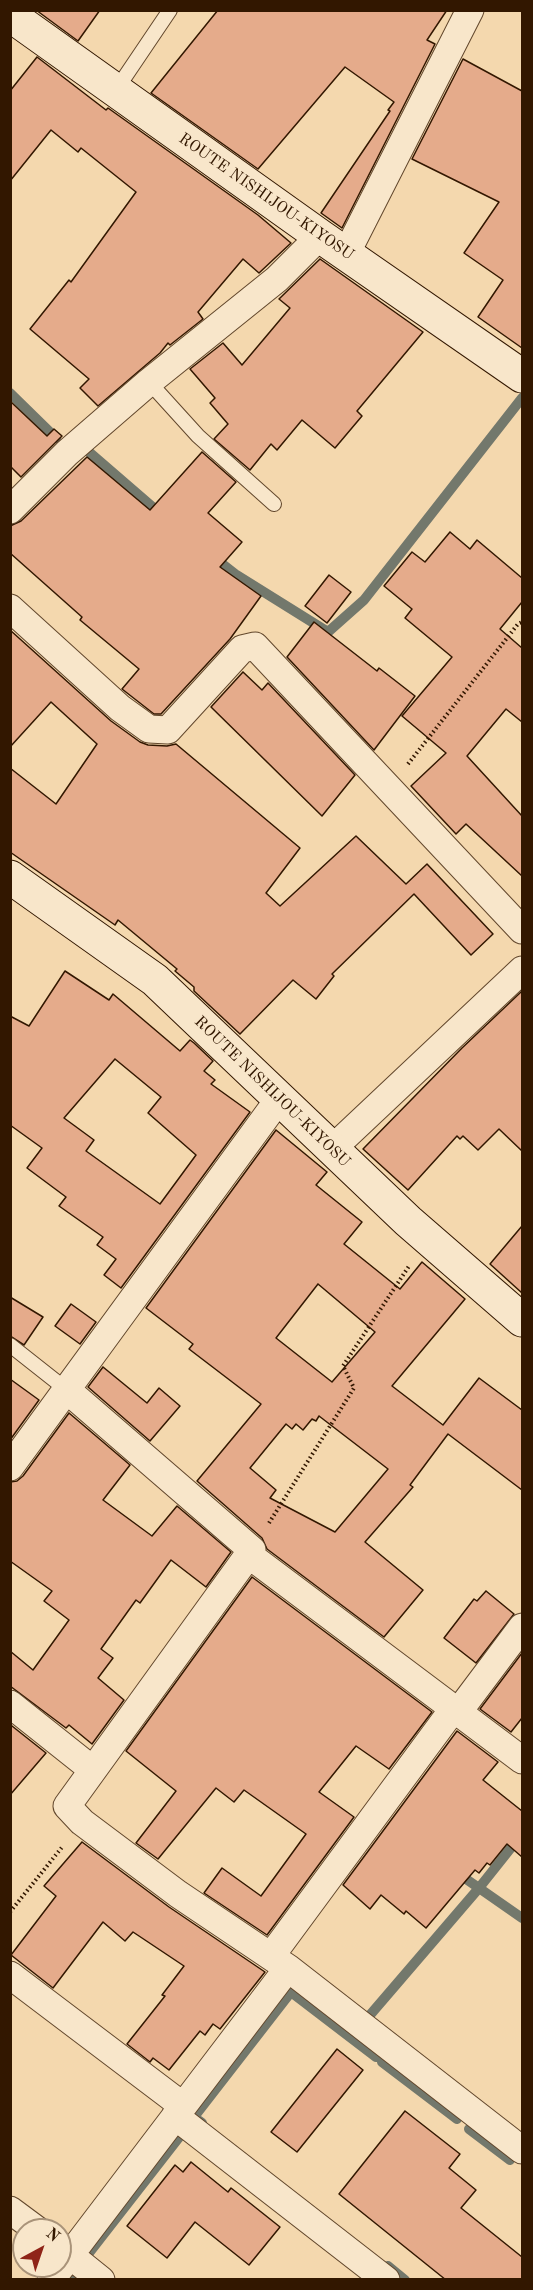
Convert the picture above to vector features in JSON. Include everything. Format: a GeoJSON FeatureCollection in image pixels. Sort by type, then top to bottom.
{"type":"FeatureCollection","features":[{"type":"Feature","properties":{"kind":"main road","name":"ROUTE NISHIJOU-KIYOSU"},"geometry":{"type":"LineString","coordinates":[[10,15],[320,236],[522,376]]}},
{"type":"Feature","properties":{"kind":"main road","name":"ROUTE NISHIJOU-KIYOSU"},"geometry":{"type":"LineString","coordinates":[[10,877],[155,980],[427,1238],[522,1320]]}},
{"type":"Feature","properties":{"kind":"street"},"geometry":{"type":"LineString","coordinates":[[346,254],[470,10]]}},
{"type":"Feature","properties":{"kind":"street"},"geometry":{"type":"LineString","coordinates":[[10,510],[67,453],[149,382],[277,279],[320,236]]}},
{"type":"Feature","properties":{"kind":"street"},"geometry":{"type":"LineString","coordinates":[[10,608],[120,708],[149,729],[168,730],[242,649],[255,646],[522,930]]}},
{"type":"Feature","properties":{"kind":"street"},"geometry":{"type":"LineString","coordinates":[[332,1149],[522,970]]}},
{"type":"Feature","properties":{"kind":"street"},"geometry":{"type":"LineString","coordinates":[[10,1467],[279,1099]]}},
{"type":"Feature","properties":{"kind":"street"},"geometry":{"type":"LineString","coordinates":[[67,1390],[250,1552],[522,1760]]}},
{"type":"Feature","properties":{"kind":"street"},"geometry":{"type":"LineString","coordinates":[[250,1552],[67,1806],[82,1822],[178,1894],[279,1962],[522,2150]]}},
{"type":"Feature","properties":{"kind":"street"},"geometry":{"type":"LineString","coordinates":[[72,2242],[179,2111],[279,1962],[456,1709],[522,1627]]}},
{"type":"Feature","properties":{"kind":"street"},"geometry":{"type":"LineString","coordinates":[[10,1704],[93,1770]]}},
{"type":"Feature","properties":{"kind":"street"},"geometry":{"type":"LineString","coordinates":[[10,1975],[386,2280]]}},
{"type":"Feature","properties":{"kind":"street"},"geometry":{"type":"LineString","coordinates":[[72,2257],[101,2280]]}},
{"type":"Feature","properties":{"kind":"lane"},"geometry":{"type":"LineString","coordinates":[[116,90],[170,10]]}},
{"type":"Feature","properties":{"kind":"lane"},"geometry":{"type":"LineString","coordinates":[[149,382],[198,436],[274,504]]}},
{"type":"Feature","properties":{"kind":"lane"},"geometry":{"type":"LineString","coordinates":[[10,1345],[67,1390]]}},
{"type":"Feature","properties":{"kind":"path"},"geometry":{"type":"LineString","coordinates":[[389,788],[522,622]]}},
{"type":"Feature","properties":{"kind":"path"},"geometry":{"type":"LineString","coordinates":[[250,1552],[354,1389],[343,1366],[427,1238]]}},
{"type":"Feature","properties":{"kind":"path"},"geometry":{"type":"LineString","coordinates":[[10,1912],[82,1822]]}},
{"type":"Feature","properties":{"kind":"building"},"geometry":{"type":"Polygon","coordinates":[[[36,10],[100,10],[78,41],[36,10]]]}},
{"type":"Feature","properties":{"kind":"building"},"geometry":{"type":"Polygon","coordinates":[[[218,10],[447,10],[427,40],[435,44],[342,228],[321,213],[394,102],[345,67],[258,169],[151,93],[218,10]]]}},
{"type":"Feature","properties":{"kind":"building"},"geometry":{"type":"Polygon","coordinates":[[[37,57],[106,110],[108,108],[258,215],[291,243],[259,273],[243,259],[198,312],[203,319],[170,345],[168,343],[160,353],[98,406],[80,388],[89,379],[30,329],[69,280],[71,282],[136,192],[81,148],[78,152],[51,130],[10,181],[10,91],[37,57]]]}},
{"type":"Feature","properties":{"kind":"building"},"geometry":{"type":"Polygon","coordinates":[[[463,59],[522,91],[522,348],[478,317],[503,280],[464,253],[499,202],[412,159],[463,59]]]}},
{"type":"Feature","properties":{"kind":"building"},"geometry":{"type":"Polygon","coordinates":[[[320,259],[423,332],[357,411],[362,416],[335,448],[302,420],[277,450],[271,444],[250,470],[214,439],[228,424],[210,403],[215,398],[190,369],[223,343],[242,365],[290,308],[279,299],[320,259]]]}},
{"type":"Feature","properties":{"kind":"building"},"geometry":{"type":"Polygon","coordinates":[[[10,401],[47,436],[54,429],[62,436],[21,477],[10,466],[10,401]]]}},
{"type":"Feature","properties":{"kind":"building"},"geometry":{"type":"Polygon","coordinates":[[[202,452],[236,482],[208,513],[242,542],[220,567],[261,596],[230,639],[161,714],[154,714],[122,689],[139,669],[80,620],[82,617],[10,553],[10,526],[21,521],[87,457],[150,510],[202,452]]]}},
{"type":"Feature","properties":{"kind":"building"},"geometry":{"type":"Polygon","coordinates":[[[450,532],[470,549],[477,540],[522,578],[522,602],[500,629],[522,648],[522,722],[506,709],[467,756],[522,816],[522,876],[466,824],[456,834],[411,786],[446,753],[402,716],[452,657],[405,618],[412,609],[384,586],[412,552],[425,562],[450,532]]]}},
{"type":"Feature","properties":{"kind":"building"},"geometry":{"type":"Polygon","coordinates":[[[329,575],[351,592],[327,623],[305,606],[329,575]]]}},
{"type":"Feature","properties":{"kind":"building"},"geometry":{"type":"Polygon","coordinates":[[[314,622],[377,671],[379,668],[415,696],[374,750],[287,657],[314,622]]]}},
{"type":"Feature","properties":{"kind":"building"},"geometry":{"type":"Polygon","coordinates":[[[10,630],[111,721],[140,742],[148,745],[176,744],[300,848],[266,893],[280,906],[356,836],[406,884],[427,864],[493,934],[471,955],[414,894],[332,974],[334,976],[316,999],[293,980],[240,1034],[194,991],[194,987],[175,971],[177,969],[118,920],[115,925],[10,852],[10,768],[56,804],[97,744],[51,702],[10,747],[10,630]]]}},
{"type":"Feature","properties":{"kind":"building"},"geometry":{"type":"Polygon","coordinates":[[[243,672],[262,690],[268,683],[355,775],[322,816],[211,707],[243,672]]]}},
{"type":"Feature","properties":{"kind":"building"},"geometry":{"type":"Polygon","coordinates":[[[65,971],[109,1000],[113,994],[180,1051],[190,1040],[194,1043],[213,1061],[204,1071],[215,1080],[211,1084],[250,1112],[121,1288],[104,1275],[116,1259],[97,1245],[103,1237],[59,1206],[66,1197],[27,1168],[42,1148],[10,1125],[10,1016],[29,1026],[65,971]],[[115,1059],[64,1118],[94,1140],[86,1151],[160,1204],[196,1155],[148,1113],[161,1097],[115,1059]]]}},
{"type":"Feature","properties":{"kind":"building"},"geometry":{"type":"Polygon","coordinates":[[[522,991],[522,1151],[499,1129],[478,1150],[463,1136],[460,1139],[457,1136],[408,1190],[363,1149],[462,1048],[522,991]]]}},
{"type":"Feature","properties":{"kind":"building"},"geometry":{"type":"Polygon","coordinates":[[[276,1130],[327,1172],[316,1185],[362,1222],[344,1244],[400,1289],[422,1262],[465,1299],[392,1386],[443,1425],[479,1378],[522,1410],[522,1490],[448,1434],[410,1485],[413,1487],[365,1542],[423,1590],[384,1637],[267,1549],[262,1538],[197,1481],[261,1404],[189,1349],[193,1344],[146,1308],[276,1130]],[[318,1284],[276,1338],[332,1382],[375,1332],[318,1284]],[[319,1416],[316,1421],[312,1419],[303,1430],[296,1424],[292,1429],[286,1424],[250,1468],[276,1490],[270,1498],[335,1532],[388,1469],[319,1416]]]}},
{"type":"Feature","properties":{"kind":"building"},"geometry":{"type":"Polygon","coordinates":[[[522,1226],[522,1293],[490,1264],[522,1226]]]}},
{"type":"Feature","properties":{"kind":"building"},"geometry":{"type":"Polygon","coordinates":[[[10,1297],[43,1317],[24,1345],[10,1336],[10,1297]]]}},
{"type":"Feature","properties":{"kind":"building"},"geometry":{"type":"Polygon","coordinates":[[[71,1304],[96,1322],[80,1344],[55,1326],[71,1304]]]}},
{"type":"Feature","properties":{"kind":"building"},"geometry":{"type":"Polygon","coordinates":[[[103,1367],[147,1403],[159,1388],[180,1406],[150,1441],[88,1387],[103,1367]]]}},
{"type":"Feature","properties":{"kind":"building"},"geometry":{"type":"Polygon","coordinates":[[[10,1379],[39,1400],[10,1440],[10,1379]]]}},
{"type":"Feature","properties":{"kind":"building"},"geometry":{"type":"Polygon","coordinates":[[[69,1413],[130,1465],[103,1500],[152,1536],[177,1506],[231,1552],[206,1587],[171,1560],[140,1603],[136,1600],[101,1649],[113,1658],[98,1678],[124,1700],[92,1744],[69,1725],[66,1728],[10,1686],[10,1651],[33,1670],[69,1620],[44,1601],[52,1591],[10,1561],[10,1482],[17,1481],[23,1476],[69,1413]]]}},
{"type":"Feature","properties":{"kind":"building"},"geometry":{"type":"Polygon","coordinates":[[[252,1577],[432,1712],[389,1769],[356,1746],[319,1792],[354,1817],[267,1935],[204,1893],[222,1868],[261,1896],[306,1834],[244,1790],[234,1802],[216,1788],[158,1859],[136,1843],[176,1791],[126,1751],[252,1577]]]}},
{"type":"Feature","properties":{"kind":"building"},"geometry":{"type":"Polygon","coordinates":[[[486,1591],[514,1614],[476,1663],[444,1638],[474,1599],[477,1601],[486,1591]]]}},
{"type":"Feature","properties":{"kind":"building"},"geometry":{"type":"Polygon","coordinates":[[[522,1653],[522,1718],[511,1732],[480,1709],[522,1653]]]}},
{"type":"Feature","properties":{"kind":"building"},"geometry":{"type":"Polygon","coordinates":[[[12,1726],[46,1753],[10,1795],[10,1728],[12,1726]]]}},
{"type":"Feature","properties":{"kind":"building"},"geometry":{"type":"Polygon","coordinates":[[[457,1731],[498,1762],[483,1780],[522,1811],[522,1857],[507,1844],[490,1865],[487,1863],[479,1873],[475,1870],[426,1928],[406,1911],[404,1914],[381,1895],[370,1909],[343,1885],[457,1731]]]}},
{"type":"Feature","properties":{"kind":"building"},"geometry":{"type":"Polygon","coordinates":[[[82,1842],[169,1907],[265,1972],[220,2029],[213,2024],[205,2035],[200,2031],[169,2070],[153,2058],[150,2062],[127,2044],[165,1996],[162,1995],[184,1966],[133,1932],[125,1941],[103,1922],[53,1988],[11,1955],[56,1896],[44,1886],[82,1842]]]}},
{"type":"Feature","properties":{"kind":"building"},"geometry":{"type":"Polygon","coordinates":[[[337,2049],[363,2070],[297,2152],[271,2132],[337,2049]]]}},
{"type":"Feature","properties":{"kind":"building"},"geometry":{"type":"Polygon","coordinates":[[[405,2111],[460,2154],[449,2168],[476,2190],[461,2208],[522,2257],[522,2280],[446,2280],[339,2194],[405,2111]]]}},
{"type":"Feature","properties":{"kind":"building"},"geometry":{"type":"Polygon","coordinates":[[[191,2162],[228,2192],[231,2188],[280,2227],[249,2265],[195,2222],[167,2258],[127,2226],[175,2165],[183,2172],[191,2162]]]}},
{"type":"Feature","properties":{"kind":"waterway"},"geometry":{"type":"LineString","coordinates":[[10,393],[56,438]]}},
{"type":"Feature","properties":{"kind":"waterway"},"geometry":{"type":"LineString","coordinates":[[212,556],[235,574],[328,632],[364,600],[522,398]]}},
{"type":"Feature","properties":{"kind":"waterway"},"geometry":{"type":"LineString","coordinates":[[89,452],[163,516]]}},
{"type":"Feature","properties":{"kind":"waterway"},"geometry":{"type":"LineString","coordinates":[[370,2015],[522,1834]]}},
{"type":"Feature","properties":{"kind":"waterway"},"geometry":{"type":"LineString","coordinates":[[456,1872],[522,1918]]}},
{"type":"Feature","properties":{"kind":"waterway"},"geometry":{"type":"LineString","coordinates":[[202,2123],[194,2117],[291,1992],[376,2057]]}},
{"type":"Feature","properties":{"kind":"waterway"},"geometry":{"type":"LineString","coordinates":[[382,2062],[457,2119]]}},
{"type":"Feature","properties":{"kind":"waterway"},"geometry":{"type":"LineString","coordinates":[[469,2129],[510,2160]]}},
{"type":"Feature","properties":{"kind":"waterway"},"geometry":{"type":"LineString","coordinates":[[89,2253],[184,2131]]}},
{"type":"Feature","properties":{"kind":"waterway"},"geometry":{"type":"LineString","coordinates":[[388,2266],[405,2280]]}},
{"type":"Feature","properties":{"kind":"waterway"},"geometry":{"type":"LineString","coordinates":[[69,2280],[73,2274]]}}]}
